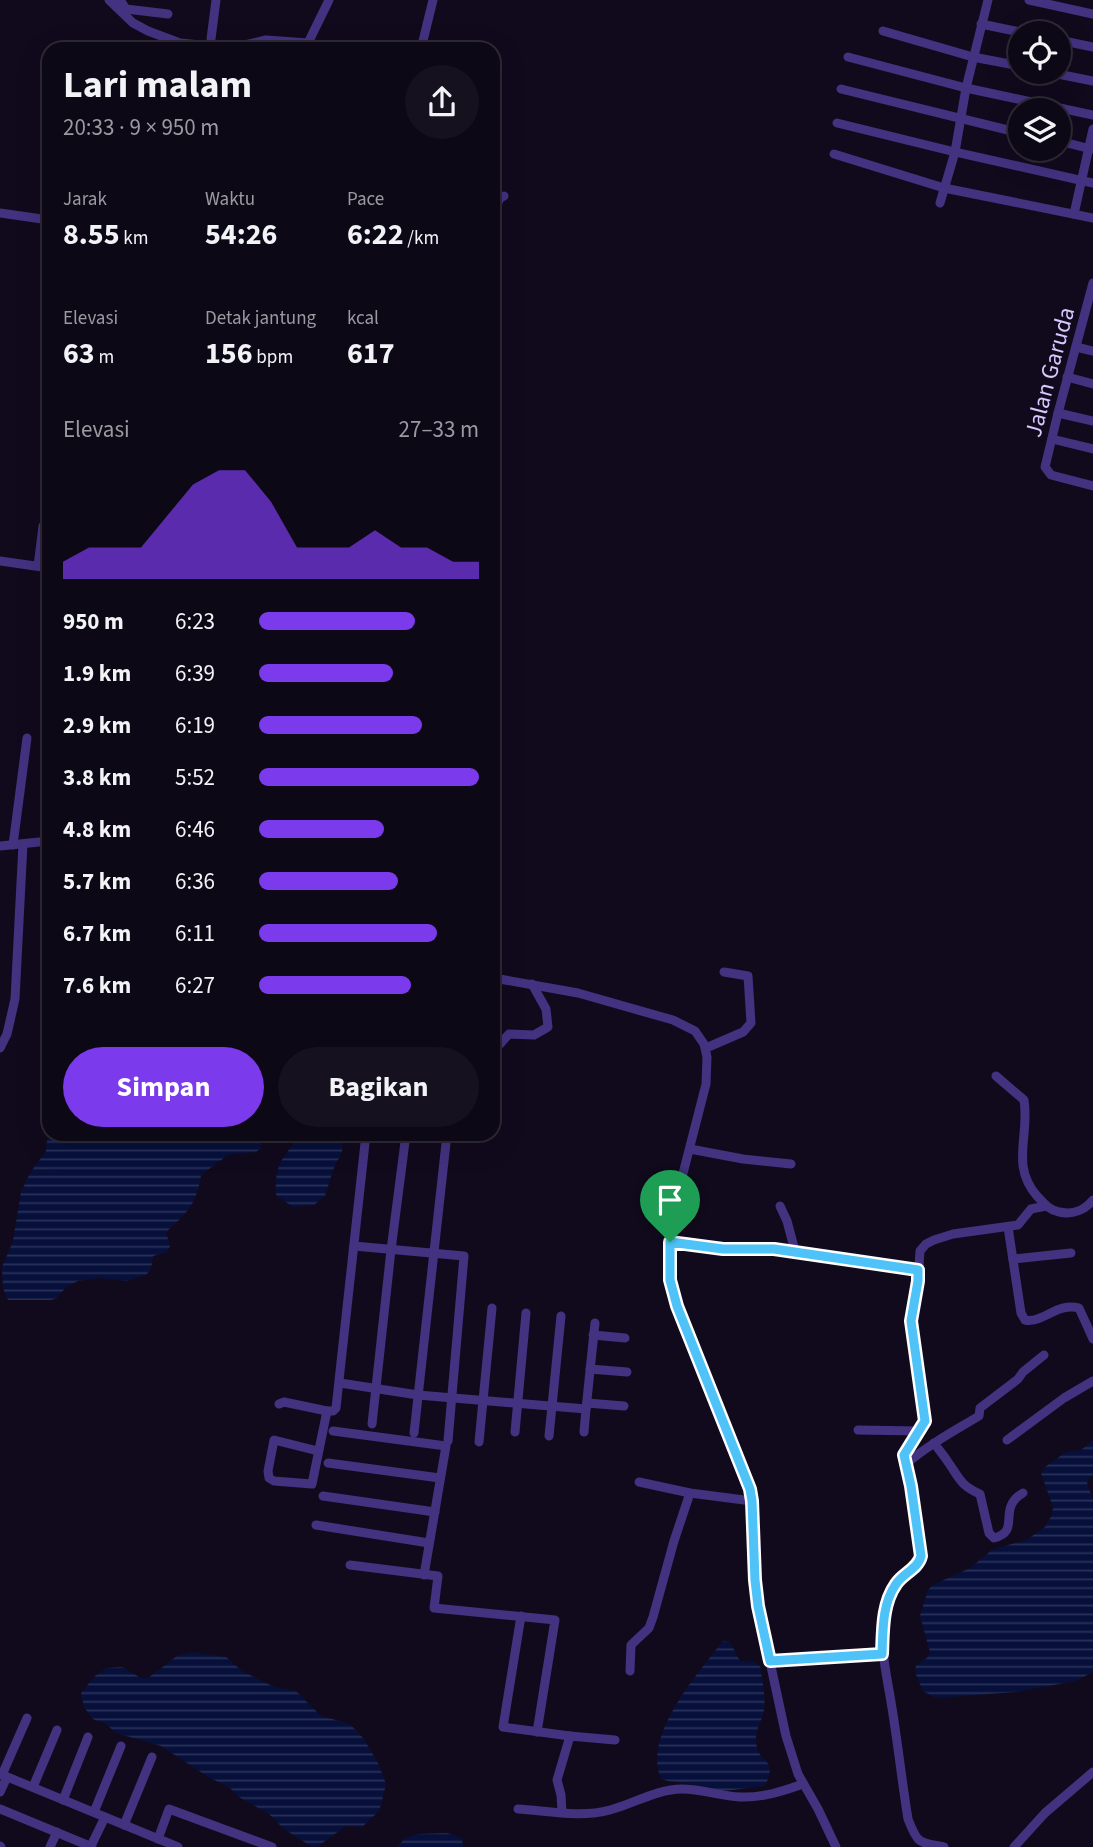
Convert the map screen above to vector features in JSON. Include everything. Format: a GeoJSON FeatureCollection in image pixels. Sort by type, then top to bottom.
{"type":"FeatureCollection","features":[{"type":"Feature","properties":{"kind":"street"},"geometry":{"type":"LineString","coordinates":[[109,0],[134,23],[177,42]]}},
{"type":"Feature","properties":{"kind":"street"},"geometry":{"type":"LineString","coordinates":[[120,0],[126,9],[168,14]]}},
{"type":"Feature","properties":{"kind":"street"},"geometry":{"type":"LineString","coordinates":[[211,39],[216,0]]}},
{"type":"Feature","properties":{"kind":"street"},"geometry":{"type":"LineString","coordinates":[[309,42],[329,0]]}},
{"type":"Feature","properties":{"kind":"street"},"geometry":{"type":"LineString","coordinates":[[423,42],[433,0]]}},
{"type":"Feature","properties":{"kind":"street"},"geometry":{"type":"LineString","coordinates":[[940,203],[988,0]]}},
{"type":"Feature","properties":{"kind":"street"},"geometry":{"type":"LineString","coordinates":[[1029,0],[1093,14]]}},
{"type":"Feature","properties":{"kind":"street"},"geometry":{"type":"LineString","coordinates":[[981,24],[1008,30]]}},
{"type":"Feature","properties":{"kind":"street"},"geometry":{"type":"LineString","coordinates":[[883,31],[974,57],[1008,64]]}},
{"type":"Feature","properties":{"kind":"street"},"geometry":{"type":"LineString","coordinates":[[258,42],[280,42]]}},
{"type":"Feature","properties":{"kind":"street"},"geometry":{"type":"LineString","coordinates":[[1071,42],[1093,47]]}},
{"type":"Feature","properties":{"kind":"street"},"geometry":{"type":"LineString","coordinates":[[848,57],[966,88],[1093,115]]}},
{"type":"Feature","properties":{"kind":"street"},"geometry":{"type":"LineString","coordinates":[[1071,77],[1093,81]]}},
{"type":"Feature","properties":{"kind":"street"},"geometry":{"type":"LineString","coordinates":[[841,89],[1008,130]]}},
{"type":"Feature","properties":{"kind":"street"},"geometry":{"type":"LineString","coordinates":[[837,123],[1093,183]]}},
{"type":"Feature","properties":{"kind":"street"},"geometry":{"type":"LineString","coordinates":[[1074,214],[1091,149],[1093,130]]}},
{"type":"Feature","properties":{"kind":"street"},"geometry":{"type":"LineString","coordinates":[[1071,144],[1091,149]]}},
{"type":"Feature","properties":{"kind":"street"},"geometry":{"type":"LineString","coordinates":[[834,154],[944,188],[1093,218]]}},
{"type":"Feature","properties":{"kind":"street"},"geometry":{"type":"LineString","coordinates":[[500,198],[504,196]]}},
{"type":"Feature","properties":{"kind":"street"},"geometry":{"type":"LineString","coordinates":[[0,214],[42,219]]}},
{"type":"Feature","properties":{"kind":"street","name":"Jalan Garuda"},"geometry":{"type":"LineString","coordinates":[[1093,285],[1089,317],[1076,347],[1045,467],[1051,475],[1093,486]]}},
{"type":"Feature","properties":{"kind":"street"},"geometry":{"type":"LineString","coordinates":[[1076,347],[1093,351]]}},
{"type":"Feature","properties":{"kind":"street"},"geometry":{"type":"LineString","coordinates":[[1068,377],[1093,384]]}},
{"type":"Feature","properties":{"kind":"street"},"geometry":{"type":"LineString","coordinates":[[1058,413],[1093,421]]}},
{"type":"Feature","properties":{"kind":"street"},"geometry":{"type":"LineString","coordinates":[[1052,439],[1093,449]]}},
{"type":"Feature","properties":{"kind":"street"},"geometry":{"type":"LineString","coordinates":[[37,566],[42,533]]}},
{"type":"Feature","properties":{"kind":"street"},"geometry":{"type":"LineString","coordinates":[[0,561],[42,567]]}},
{"type":"Feature","properties":{"kind":"street"},"geometry":{"type":"LineString","coordinates":[[13,845],[27,738]]}},
{"type":"Feature","properties":{"kind":"street"},"geometry":{"type":"LineString","coordinates":[[0,846],[42,842]]}},
{"type":"Feature","properties":{"kind":"street"},"geometry":{"type":"LineString","coordinates":[[0,1048],[12,1018],[15,999],[23,844]]}},
{"type":"Feature","properties":{"kind":"street"},"geometry":{"type":"LineString","coordinates":[[706,1048],[743,1032],[751,1023],[748,976],[724,972]]}},
{"type":"Feature","properties":{"kind":"street"},"geometry":{"type":"LineString","coordinates":[[500,979],[578,993],[681,1023],[695,1031],[706,1048],[706,1084],[676,1205],[670,1242],[670,1280],[674,1299],[748,1483],[752,1501],[758,1606],[786,1736],[798,1774],[836,1847]]}},
{"type":"Feature","properties":{"kind":"street"},"geometry":{"type":"LineString","coordinates":[[500,1044],[509,1034],[534,1035],[548,1027],[546,1009],[532,984]]}},
{"type":"Feature","properties":{"kind":"street"},"geometry":{"type":"LineString","coordinates":[[996,1076],[1024,1100],[1025,1138],[1022,1154],[1027,1183],[1046,1206],[1063,1213],[1083,1210],[1093,1199]]}},
{"type":"Feature","properties":{"kind":"street"},"geometry":{"type":"LineString","coordinates":[[279,1404],[284,1402],[327,1411],[336,1408],[365,1141]]}},
{"type":"Feature","properties":{"kind":"street"},"geometry":{"type":"LineString","coordinates":[[372,1424],[406,1141]]}},
{"type":"Feature","properties":{"kind":"street"},"geometry":{"type":"LineString","coordinates":[[414,1433],[446,1141]]}},
{"type":"Feature","properties":{"kind":"street"},"geometry":{"type":"LineString","coordinates":[[690,1149],[743,1159],[791,1164]]}},
{"type":"Feature","properties":{"kind":"street"},"geometry":{"type":"LineString","coordinates":[[780,1206],[795,1251]]}},
{"type":"Feature","properties":{"kind":"street"},"geometry":{"type":"LineString","coordinates":[[944,1847],[920,1842],[908,1819],[893,1710],[882,1654],[883,1621],[894,1586],[918,1564],[921,1556],[904,1455],[925,1421],[911,1321],[920,1251],[926,1244],[953,1234],[1021,1224],[1031,1209],[1046,1206]]}},
{"type":"Feature","properties":{"kind":"street"},"geometry":{"type":"LineString","coordinates":[[1008,1227],[1021,1312],[1025,1320],[1032,1321],[1059,1308],[1079,1308],[1093,1339]]}},
{"type":"Feature","properties":{"kind":"street"},"geometry":{"type":"LineString","coordinates":[[670,1242],[723,1249],[795,1251],[918,1270]]}},
{"type":"Feature","properties":{"kind":"street"},"geometry":{"type":"LineString","coordinates":[[354,1246],[464,1256],[448,1441]]}},
{"type":"Feature","properties":{"kind":"street"},"geometry":{"type":"LineString","coordinates":[[1013,1259],[1071,1253]]}},
{"type":"Feature","properties":{"kind":"street"},"geometry":{"type":"LineString","coordinates":[[479,1442],[492,1308]]}},
{"type":"Feature","properties":{"kind":"street"},"geometry":{"type":"LineString","coordinates":[[515,1432],[526,1313]]}},
{"type":"Feature","properties":{"kind":"street"},"geometry":{"type":"LineString","coordinates":[[549,1436],[561,1316]]}},
{"type":"Feature","properties":{"kind":"street"},"geometry":{"type":"LineString","coordinates":[[584,1432],[594,1323]]}},
{"type":"Feature","properties":{"kind":"street"},"geometry":{"type":"LineString","coordinates":[[593,1335],[625,1338]]}},
{"type":"Feature","properties":{"kind":"street"},"geometry":{"type":"LineString","coordinates":[[906,1464],[928,1446],[979,1416],[980,1408],[1018,1379],[1044,1354]]}},
{"type":"Feature","properties":{"kind":"street"},"geometry":{"type":"LineString","coordinates":[[590,1369],[627,1372]]}},
{"type":"Feature","properties":{"kind":"street"},"geometry":{"type":"LineString","coordinates":[[1007,1440],[1064,1398],[1093,1381]]}},
{"type":"Feature","properties":{"kind":"street"},"geometry":{"type":"LineString","coordinates":[[340,1383],[418,1395],[552,1406],[624,1406]]}},
{"type":"Feature","properties":{"kind":"street"},"geometry":{"type":"LineString","coordinates":[[318,1451],[274,1440],[269,1478],[274,1481],[312,1484],[327,1411]]}},
{"type":"Feature","properties":{"kind":"street"},"geometry":{"type":"LineString","coordinates":[[858,1430],[919,1431]]}},
{"type":"Feature","properties":{"kind":"street"},"geometry":{"type":"LineString","coordinates":[[333,1431],[446,1446],[424,1575]]}},
{"type":"Feature","properties":{"kind":"street"},"geometry":{"type":"LineString","coordinates":[[934,1443],[963,1485],[980,1494],[989,1533],[994,1538],[1002,1536],[1008,1529],[1010,1505],[1023,1493]]}},
{"type":"Feature","properties":{"kind":"street"},"geometry":{"type":"LineString","coordinates":[[328,1463],[440,1478]]}},
{"type":"Feature","properties":{"kind":"street"},"geometry":{"type":"LineString","coordinates":[[639,1482],[690,1493],[752,1501]]}},
{"type":"Feature","properties":{"kind":"street"},"geometry":{"type":"LineString","coordinates":[[630,1671],[631,1645],[649,1628],[690,1493]]}},
{"type":"Feature","properties":{"kind":"street"},"geometry":{"type":"LineString","coordinates":[[323,1496],[435,1512]]}},
{"type":"Feature","properties":{"kind":"street"},"geometry":{"type":"LineString","coordinates":[[316,1525],[429,1543]]}},
{"type":"Feature","properties":{"kind":"street"},"geometry":{"type":"LineString","coordinates":[[350,1565],[438,1576],[434,1608],[555,1620],[537,1732]]}},
{"type":"Feature","properties":{"kind":"street"},"geometry":{"type":"LineString","coordinates":[[521,1616],[503,1727],[615,1740]]}},
{"type":"Feature","properties":{"kind":"street"},"geometry":{"type":"LineString","coordinates":[[770,1661],[882,1654]]}},
{"type":"Feature","properties":{"kind":"street"},"geometry":{"type":"LineString","coordinates":[[0,1791],[3,1775],[27,1717]]}},
{"type":"Feature","properties":{"kind":"street"},"geometry":{"type":"LineString","coordinates":[[33,1787],[57,1730]]}},
{"type":"Feature","properties":{"kind":"street"},"geometry":{"type":"LineString","coordinates":[[562,1812],[557,1780],[570,1736]]}},
{"type":"Feature","properties":{"kind":"street"},"geometry":{"type":"LineString","coordinates":[[63,1800],[89,1737]]}},
{"type":"Feature","properties":{"kind":"street"},"geometry":{"type":"LineString","coordinates":[[94,1812],[121,1746]]}},
{"type":"Feature","properties":{"kind":"street"},"geometry":{"type":"LineString","coordinates":[[124,1825],[152,1757]]}},
{"type":"Feature","properties":{"kind":"street"},"geometry":{"type":"LineString","coordinates":[[1014,1847],[1045,1813],[1093,1772]]}},
{"type":"Feature","properties":{"kind":"street"},"geometry":{"type":"LineString","coordinates":[[3,1775],[178,1847]]}},
{"type":"Feature","properties":{"kind":"street"},"geometry":{"type":"LineString","coordinates":[[519,1809],[587,1814],[608,1811],[657,1794],[681,1789],[753,1797],[803,1784]]}},
{"type":"Feature","properties":{"kind":"street"},"geometry":{"type":"LineString","coordinates":[[0,1809],[92,1847],[105,1817]]}},
{"type":"Feature","properties":{"kind":"street"},"geometry":{"type":"LineString","coordinates":[[158,1839],[169,1809],[272,1847]]}},
{"type":"Feature","properties":{"kind":"street"},"geometry":{"type":"LineString","coordinates":[[50,1847],[57,1832]]}},
{"type":"Feature","properties":{"kind":"shaded area"},"geometry":{"type":"Polygon","coordinates":[[[47,1141],[262,1141],[261,1148],[256,1152],[228,1155],[201,1175],[197,1194],[190,1207],[166,1232],[170,1246],[167,1252],[153,1256],[151,1269],[146,1275],[127,1281],[99,1278],[78,1281],[51,1300],[8,1300],[3,1288],[2,1267],[13,1241],[21,1192],[30,1173],[46,1151],[47,1141]]]}},
{"type":"Feature","properties":{"kind":"shaded area"},"geometry":{"type":"Polygon","coordinates":[[[296,1141],[343,1141],[342,1152],[325,1196],[314,1205],[293,1207],[276,1195],[276,1177],[296,1141]]]}},
{"type":"Feature","properties":{"kind":"shaded area"},"geometry":{"type":"Polygon","coordinates":[[[1092,1441],[1093,1475],[1087,1483],[1093,1500],[1093,1672],[1075,1681],[1016,1692],[936,1698],[923,1691],[915,1672],[916,1665],[927,1658],[930,1652],[920,1616],[928,1590],[933,1585],[970,1568],[992,1550],[1028,1539],[1045,1527],[1053,1507],[1041,1473],[1066,1452],[1081,1450],[1092,1441]]]}},
{"type":"Feature","properties":{"kind":"shaded area"},"geometry":{"type":"Polygon","coordinates":[[[723,1641],[730,1642],[740,1661],[755,1662],[760,1666],[764,1705],[756,1742],[760,1755],[769,1765],[765,1786],[716,1792],[661,1779],[657,1762],[659,1744],[666,1725],[687,1687],[723,1641]]]}},
{"type":"Feature","properties":{"kind":"shaded area"},"geometry":{"type":"Polygon","coordinates":[[[191,1652],[226,1657],[242,1671],[274,1687],[296,1691],[321,1716],[350,1724],[364,1739],[386,1784],[378,1812],[362,1827],[343,1828],[317,1847],[312,1847],[284,1829],[269,1814],[239,1797],[229,1787],[210,1778],[161,1746],[116,1733],[106,1724],[93,1719],[84,1707],[81,1693],[95,1676],[107,1668],[122,1667],[141,1678],[148,1678],[177,1656],[191,1652]]]}},
{"type":"Feature","properties":{"kind":"shaded area"},"geometry":{"type":"Polygon","coordinates":[[[447,1833],[462,1838],[463,1847],[397,1847],[406,1837],[447,1833]]]}},
{"type":"Feature","properties":{"kind":"route"},"geometry":{"type":"LineString","coordinates":[[670,1242],[723,1249],[774,1249],[918,1270],[911,1321],[925,1421],[904,1455],[921,1556],[918,1564],[894,1586],[883,1621],[882,1654],[770,1661],[755,1580],[751,1493],[672,1292],[670,1242]]}}]}
